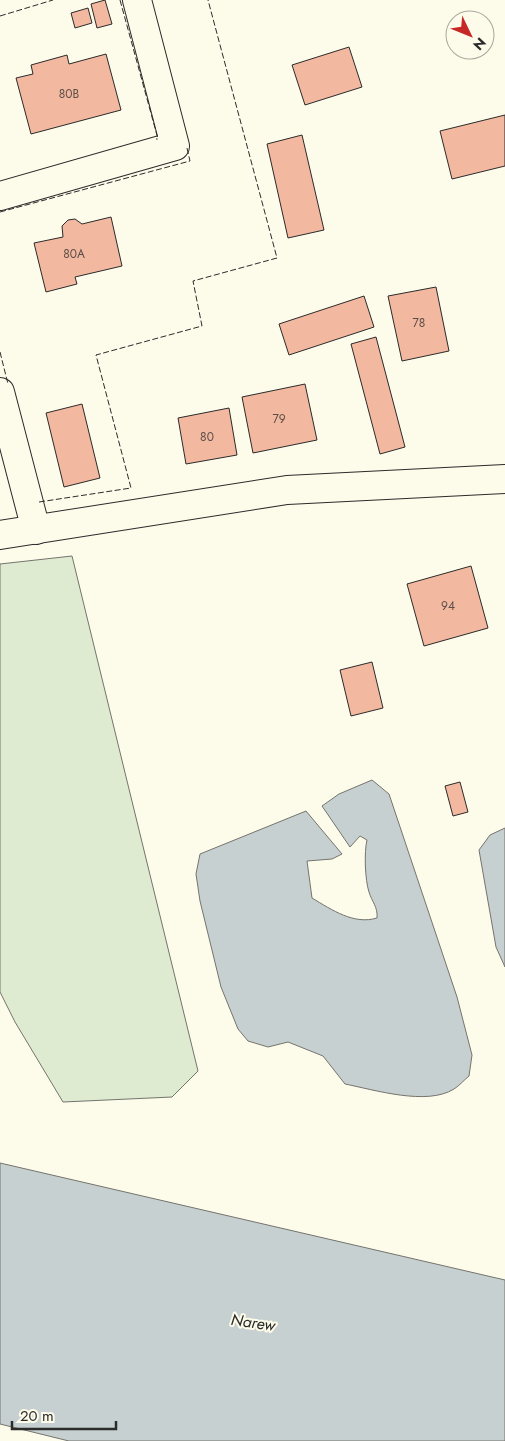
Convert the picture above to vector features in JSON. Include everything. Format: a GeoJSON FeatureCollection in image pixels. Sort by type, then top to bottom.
{"type":"FeatureCollection","features":[{"type":"Feature","properties":{"kind":"street"},"geometry":{"type":"LineString","coordinates":[[0,196],[175,146],[137,0]]}},
{"type":"Feature","properties":{"kind":"street"},"geometry":{"type":"LineString","coordinates":[[0,392],[36,530]]}},
{"type":"Feature","properties":{"kind":"street"},"geometry":{"type":"LineString","coordinates":[[0,535],[287,490],[505,479]]}},
{"type":"Feature","properties":{"kind":"green space"},"geometry":{"type":"Polygon","coordinates":[[[72,556],[198,1071],[172,1097],[63,1102],[15,1022],[0,992],[0,564],[72,556]]]}},
{"type":"Feature","properties":{"kind":"water"},"geometry":{"type":"Polygon","coordinates":[[[372,780],[389,794],[457,997],[472,1055],[469,1076],[456,1088],[443,1094],[430,1096],[401,1095],[345,1084],[323,1056],[288,1042],[268,1047],[248,1041],[238,1029],[221,987],[200,901],[196,874],[200,854],[306,811],[342,854],[332,859],[307,861],[312,898],[352,918],[368,920],[377,918],[377,911],[369,892],[367,880],[365,859],[367,840],[360,836],[350,847],[322,806],[339,794],[372,780]]]}},
{"type":"Feature","properties":{"kind":"water"},"geometry":{"type":"Polygon","coordinates":[[[505,828],[505,967],[496,947],[479,850],[490,835],[505,828]]]}},
{"type":"Feature","properties":{"kind":"water","name":"Narew"},"geometry":{"type":"Polygon","coordinates":[[[0,1163],[505,1280],[505,1441],[69,1441],[0,1424],[0,1163]]]}},
{"type":"Feature","properties":{"kind":"building"},"geometry":{"type":"Polygon","coordinates":[[[105,0],[112,24],[97,28],[91,4],[105,0]]]}},
{"type":"Feature","properties":{"kind":"building"},"geometry":{"type":"Polygon","coordinates":[[[88,8],[92,23],[75,28],[71,13],[88,8]]]}},
{"type":"Feature","properties":{"kind":"building"},"geometry":{"type":"Polygon","coordinates":[[[349,47],[362,87],[305,105],[292,65],[349,47]]]}},
{"type":"Feature","properties":{"kind":"building"},"geometry":{"type":"Polygon","coordinates":[[[106,54],[121,110],[31,134],[16,78],[33,74],[31,65],[67,55],[69,64],[106,54]]]}},
{"type":"Feature","properties":{"kind":"building"},"geometry":{"type":"Polygon","coordinates":[[[505,115],[505,166],[452,179],[440,131],[505,115]]]}},
{"type":"Feature","properties":{"kind":"building"},"geometry":{"type":"Polygon","coordinates":[[[302,135],[324,230],[288,238],[267,144],[302,135]]]}},
{"type":"Feature","properties":{"kind":"building"},"geometry":{"type":"Polygon","coordinates":[[[111,217],[122,266],[75,277],[77,284],[46,292],[34,243],[63,237],[62,226],[68,220],[75,219],[82,224],[111,217]]]}},
{"type":"Feature","properties":{"kind":"building"},"geometry":{"type":"Polygon","coordinates":[[[436,287],[449,351],[402,361],[388,296],[436,287]]]}},
{"type":"Feature","properties":{"kind":"building"},"geometry":{"type":"Polygon","coordinates":[[[364,296],[374,327],[289,355],[279,324],[364,296]]]}},
{"type":"Feature","properties":{"kind":"building"},"geometry":{"type":"Polygon","coordinates":[[[376,337],[405,447],[380,454],[351,344],[376,337]]]}},
{"type":"Feature","properties":{"kind":"building"},"geometry":{"type":"Polygon","coordinates":[[[305,384],[317,440],[253,453],[242,397],[305,384]]]}},
{"type":"Feature","properties":{"kind":"building"},"geometry":{"type":"Polygon","coordinates":[[[82,404],[100,478],[64,487],[46,413],[82,404]]]}},
{"type":"Feature","properties":{"kind":"building"},"geometry":{"type":"Polygon","coordinates":[[[229,408],[237,455],[186,464],[178,418],[229,408]]]}},
{"type":"Feature","properties":{"kind":"building"},"geometry":{"type":"Polygon","coordinates":[[[471,566],[488,628],[424,646],[407,584],[471,566]]]}},
{"type":"Feature","properties":{"kind":"building"},"geometry":{"type":"Polygon","coordinates":[[[372,662],[383,708],[351,716],[340,670],[372,662]]]}},
{"type":"Feature","properties":{"kind":"building"},"geometry":{"type":"Polygon","coordinates":[[[460,782],[468,812],[453,816],[445,786],[460,782]]]}},
{"type":"Feature","properties":{"kind":"fence"},"geometry":{"type":"LineString","coordinates":[[0,16],[53,0]]}},
{"type":"Feature","properties":{"kind":"fence"},"geometry":{"type":"LineString","coordinates":[[120,0],[158,139],[156,139]]}},
{"type":"Feature","properties":{"kind":"fence"},"geometry":{"type":"LineString","coordinates":[[39,502],[131,488],[96,355],[202,326],[193,281],[277,258],[208,0]]}},
{"type":"Feature","properties":{"kind":"fence"},"geometry":{"type":"LineString","coordinates":[[0,212],[190,161],[187,148]]}},
{"type":"Feature","properties":{"kind":"fence"},"geometry":{"type":"LineString","coordinates":[[0,352],[8,384]]}}]}
